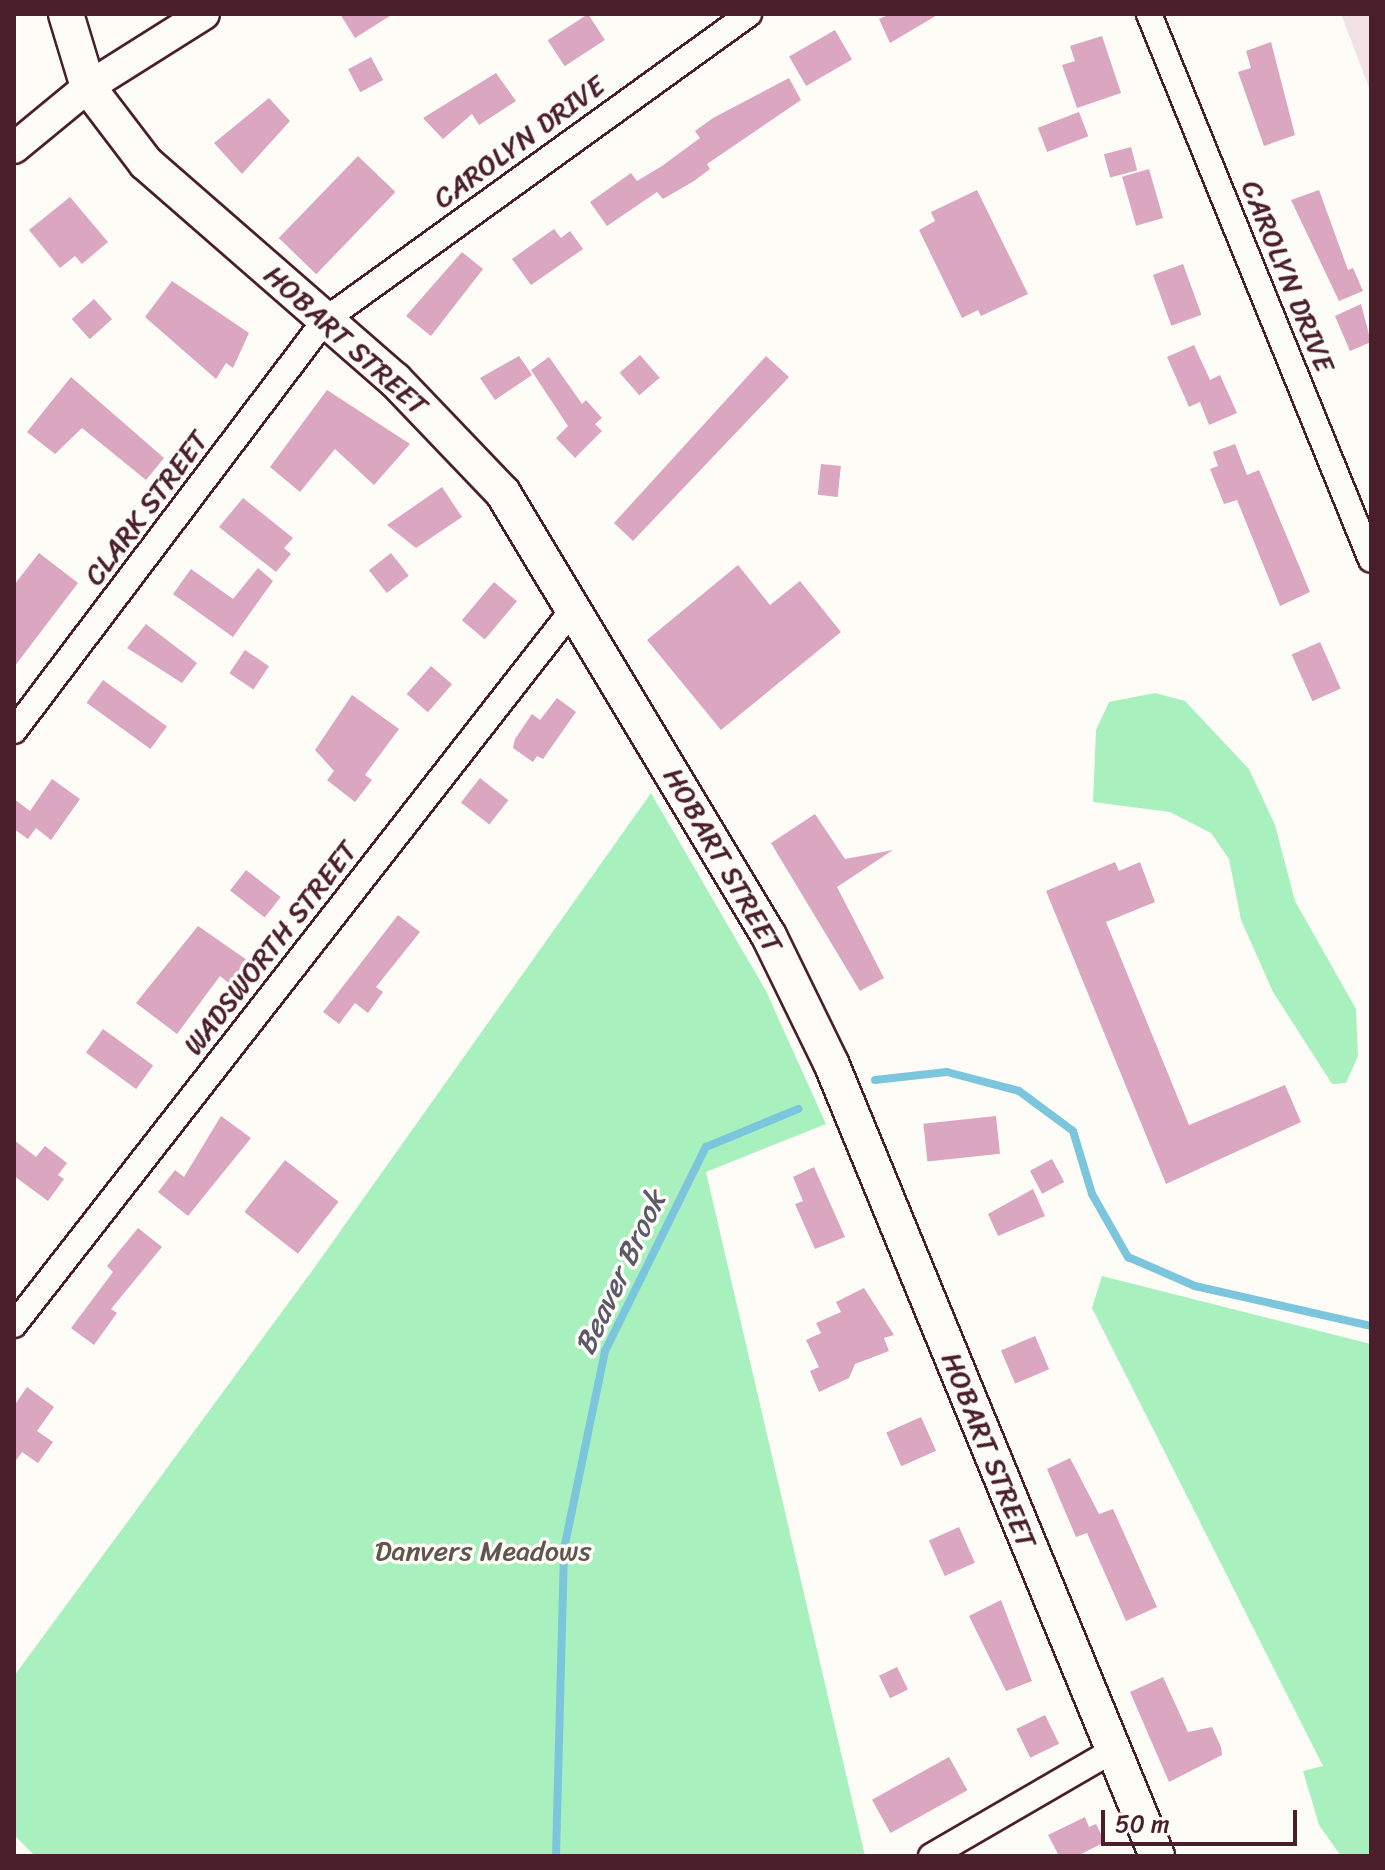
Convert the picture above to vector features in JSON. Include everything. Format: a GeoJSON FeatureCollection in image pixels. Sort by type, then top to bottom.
{"type":"FeatureCollection","features":[{"type":"Feature","properties":{"kind":"main road","name":"HOBART STREET"},"geometry":{"type":"LineString","coordinates":[[66,14],[88,87],[146,163],[325,320],[482,467],[574,608],[769,936],[814,1025],[1157,1856]]}},
{"type":"Feature","properties":{"kind":"street"},"geometry":{"type":"LineString","coordinates":[[14,148],[88,87],[204,14]]}},
{"type":"Feature","properties":{"kind":"street","name":"CAROLYN DRIVE"},"geometry":{"type":"LineString","coordinates":[[325,320],[749,14]]}},
{"type":"Feature","properties":{"kind":"street","name":"CAROLYN DRIVE"},"geometry":{"type":"LineString","coordinates":[[1149,14],[1371,560]]}},
{"type":"Feature","properties":{"kind":"street","name":"CLARK STREET"},"geometry":{"type":"LineString","coordinates":[[14,731],[325,320]]}},
{"type":"Feature","properties":{"kind":"street","name":"WADSWORTH STREET"},"geometry":{"type":"LineString","coordinates":[[14,1325],[574,608]]}},
{"type":"Feature","properties":{"kind":"street"},"geometry":{"type":"LineString","coordinates":[[931,1856],[1112,1751]]}},
{"type":"Feature","properties":{"kind":"shaded area"},"geometry":{"type":"Polygon","coordinates":[[[1341,14],[1371,14],[1371,93],[1341,14]]]}},
{"type":"Feature","properties":{"kind":"green space"},"geometry":{"type":"Polygon","coordinates":[[[1155,693],[1185,701],[1249,769],[1275,825],[1295,901],[1356,1009],[1358,1056],[1346,1083],[1332,1084],[1273,992],[1241,920],[1229,859],[1211,833],[1170,812],[1093,802],[1096,730],[1109,702],[1155,693]]]}},
{"type":"Feature","properties":{"kind":"green space","name":"Danvers Meadows"},"geometry":{"type":"Polygon","coordinates":[[[651,793],[766,991],[826,1124],[706,1172],[865,1856],[35,1856],[14,1835],[14,1676],[312,1271],[651,793]]]}},
{"type":"Feature","properties":{"kind":"green space"},"geometry":{"type":"Polygon","coordinates":[[[1102,1276],[1371,1344],[1371,1856],[1341,1856],[1319,1825],[1303,1771],[1323,1766],[1092,1308],[1102,1276]]]}},
{"type":"Feature","properties":{"kind":"building"},"geometry":{"type":"Polygon","coordinates":[[[340,14],[393,14],[355,38],[340,14]]]}},
{"type":"Feature","properties":{"kind":"building"},"geometry":{"type":"Polygon","coordinates":[[[588,14],[605,40],[565,66],[548,40],[588,14]]]}},
{"type":"Feature","properties":{"kind":"building"},"geometry":{"type":"Polygon","coordinates":[[[890,14],[939,14],[890,43],[879,19],[890,14]]]}},
{"type":"Feature","properties":{"kind":"building"},"geometry":{"type":"Polygon","coordinates":[[[835,30],[852,59],[806,86],[789,56],[835,30]]]}},
{"type":"Feature","properties":{"kind":"building"},"geometry":{"type":"Polygon","coordinates":[[[1102,36],[1121,93],[1077,108],[1062,65],[1075,61],[1070,46],[1102,36]]]}},
{"type":"Feature","properties":{"kind":"building"},"geometry":{"type":"Polygon","coordinates":[[[1271,42],[1295,135],[1264,146],[1238,72],[1251,68],[1246,51],[1271,42]]]}},
{"type":"Feature","properties":{"kind":"building"},"geometry":{"type":"Polygon","coordinates":[[[371,57],[383,80],[360,92],[348,69],[371,57]]]}},
{"type":"Feature","properties":{"kind":"building"},"geometry":{"type":"Polygon","coordinates":[[[496,73],[516,101],[479,125],[472,114],[443,139],[423,118],[496,73]]]}},
{"type":"Feature","properties":{"kind":"building"},"geometry":{"type":"Polygon","coordinates":[[[789,78],[801,100],[707,164],[710,169],[694,181],[663,199],[657,192],[607,226],[590,202],[631,173],[637,181],[662,166],[700,138],[695,131],[713,118],[789,78]]]}},
{"type":"Feature","properties":{"kind":"building"},"geometry":{"type":"Polygon","coordinates":[[[269,98],[290,121],[242,174],[214,143],[269,98]]]}},
{"type":"Feature","properties":{"kind":"building"},"geometry":{"type":"Polygon","coordinates":[[[1079,112],[1088,136],[1047,152],[1038,128],[1079,112]]]}},
{"type":"Feature","properties":{"kind":"building"},"geometry":{"type":"Polygon","coordinates":[[[1131,147],[1137,170],[1110,177],[1104,154],[1131,147]]]}},
{"type":"Feature","properties":{"kind":"building"},"geometry":{"type":"Polygon","coordinates":[[[358,156],[395,192],[316,274],[279,238],[358,156]]]}},
{"type":"Feature","properties":{"kind":"building"},"geometry":{"type":"Polygon","coordinates":[[[1149,169],[1163,218],[1136,226],[1122,177],[1149,169]]]}},
{"type":"Feature","properties":{"kind":"building"},"geometry":{"type":"Polygon","coordinates":[[[977,190],[1028,294],[981,316],[978,310],[962,318],[919,230],[935,221],[931,212],[977,190]]]}},
{"type":"Feature","properties":{"kind":"building"},"geometry":{"type":"Polygon","coordinates":[[[1319,190],[1348,270],[1353,268],[1363,291],[1339,301],[1291,200],[1319,190]]]}},
{"type":"Feature","properties":{"kind":"building"},"geometry":{"type":"Polygon","coordinates":[[[70,197],[108,242],[82,264],[75,256],[60,268],[29,230],[70,197]]]}},
{"type":"Feature","properties":{"kind":"building"},"geometry":{"type":"Polygon","coordinates":[[[554,229],[561,238],[570,231],[583,249],[531,285],[512,259],[554,229]]]}},
{"type":"Feature","properties":{"kind":"building"},"geometry":{"type":"Polygon","coordinates":[[[462,252],[483,269],[431,336],[406,316],[462,252]]]}},
{"type":"Feature","properties":{"kind":"building"},"geometry":{"type":"Polygon","coordinates":[[[1183,264],[1201,315],[1171,326],[1153,275],[1183,264]]]}},
{"type":"Feature","properties":{"kind":"building"},"geometry":{"type":"Polygon","coordinates":[[[172,281],[249,333],[233,368],[226,363],[216,379],[145,317],[172,281]]]}},
{"type":"Feature","properties":{"kind":"building"},"geometry":{"type":"Polygon","coordinates":[[[94,299],[112,319],[90,339],[72,319],[94,299]]]}},
{"type":"Feature","properties":{"kind":"building"},"geometry":{"type":"Polygon","coordinates":[[[1361,304],[1371,342],[1350,351],[1335,316],[1361,304]]]}},
{"type":"Feature","properties":{"kind":"building"},"geometry":{"type":"Polygon","coordinates":[[[1194,345],[1210,380],[1220,375],[1237,413],[1209,425],[1200,402],[1189,407],[1167,357],[1194,345]]]}},
{"type":"Feature","properties":{"kind":"building"},"geometry":{"type":"Polygon","coordinates":[[[640,355],[660,378],[639,395],[620,373],[640,355]]]}},
{"type":"Feature","properties":{"kind":"building"},"geometry":{"type":"Polygon","coordinates":[[[519,356],[532,375],[495,400],[480,378],[519,356]]]}},
{"type":"Feature","properties":{"kind":"building"},"geometry":{"type":"Polygon","coordinates":[[[766,356],[789,377],[633,541],[614,523],[766,356]]]}},
{"type":"Feature","properties":{"kind":"building"},"geometry":{"type":"Polygon","coordinates":[[[549,357],[582,404],[586,400],[602,418],[595,424],[602,431],[575,458],[556,438],[568,426],[531,370],[549,357]]]}},
{"type":"Feature","properties":{"kind":"building"},"geometry":{"type":"Polygon","coordinates":[[[71,377],[164,458],[146,480],[82,428],[55,454],[27,432],[71,377]]]}},
{"type":"Feature","properties":{"kind":"building"},"geometry":{"type":"Polygon","coordinates":[[[327,390],[410,444],[374,485],[335,449],[300,492],[270,467],[327,390]]]}},
{"type":"Feature","properties":{"kind":"building"},"geometry":{"type":"Polygon","coordinates":[[[1235,444],[1247,475],[1259,470],[1310,592],[1280,606],[1237,500],[1224,504],[1210,469],[1218,466],[1213,452],[1235,444]]]}},
{"type":"Feature","properties":{"kind":"building"},"geometry":{"type":"Polygon","coordinates":[[[821,464],[841,466],[838,497],[818,495],[821,464]]]}},
{"type":"Feature","properties":{"kind":"building"},"geometry":{"type":"Polygon","coordinates":[[[442,487],[462,517],[416,548],[387,525],[442,487]]]}},
{"type":"Feature","properties":{"kind":"building"},"geometry":{"type":"Polygon","coordinates":[[[243,498],[293,538],[284,548],[291,554],[276,572],[219,527],[243,498]]]}},
{"type":"Feature","properties":{"kind":"building"},"geometry":{"type":"Polygon","coordinates":[[[39,553],[78,583],[14,667],[14,585],[39,553]]]}},
{"type":"Feature","properties":{"kind":"building"},"geometry":{"type":"Polygon","coordinates":[[[391,553],[409,576],[387,593],[369,570],[391,553]]]}},
{"type":"Feature","properties":{"kind":"building"},"geometry":{"type":"Polygon","coordinates":[[[738,565],[770,605],[800,581],[841,632],[721,730],[647,640],[738,565]]]}},
{"type":"Feature","properties":{"kind":"building"},"geometry":{"type":"Polygon","coordinates":[[[258,568],[273,581],[233,637],[173,594],[191,569],[233,599],[258,568]]]}},
{"type":"Feature","properties":{"kind":"building"},"geometry":{"type":"Polygon","coordinates":[[[494,582],[517,601],[485,640],[462,620],[494,582]]]}},
{"type":"Feature","properties":{"kind":"building"},"geometry":{"type":"Polygon","coordinates":[[[146,624],[197,663],[182,683],[127,648],[146,624]]]}},
{"type":"Feature","properties":{"kind":"building"},"geometry":{"type":"Polygon","coordinates":[[[1320,642],[1341,689],[1312,701],[1292,655],[1320,642]]]}},
{"type":"Feature","properties":{"kind":"building"},"geometry":{"type":"Polygon","coordinates":[[[245,650],[269,666],[253,689],[229,673],[245,650]]]}},
{"type":"Feature","properties":{"kind":"building"},"geometry":{"type":"Polygon","coordinates":[[[431,666],[452,684],[428,712],[407,694],[431,666]]]}},
{"type":"Feature","properties":{"kind":"building"},"geometry":{"type":"Polygon","coordinates":[[[103,680],[167,726],[150,749],[87,703],[103,680]]]}},
{"type":"Feature","properties":{"kind":"building"},"geometry":{"type":"Polygon","coordinates":[[[352,695],[399,729],[365,775],[372,780],[355,802],[327,780],[334,771],[315,750],[352,695]]]}},
{"type":"Feature","properties":{"kind":"building"},"geometry":{"type":"Polygon","coordinates":[[[557,698],[576,712],[543,759],[537,756],[533,762],[513,748],[515,739],[532,714],[540,720],[557,698]]]}},
{"type":"Feature","properties":{"kind":"building"},"geometry":{"type":"Polygon","coordinates":[[[480,778],[508,800],[489,825],[461,802],[480,778]]]}},
{"type":"Feature","properties":{"kind":"building"},"geometry":{"type":"Polygon","coordinates":[[[52,779],[80,799],[51,840],[36,828],[28,839],[14,829],[14,799],[30,811],[52,779]]]}},
{"type":"Feature","properties":{"kind":"building"},"geometry":{"type":"Polygon","coordinates":[[[815,814],[845,859],[893,850],[837,887],[884,978],[860,991],[771,843],[815,814]]]}},
{"type":"Feature","properties":{"kind":"building"},"geometry":{"type":"Polygon","coordinates":[[[1115,862],[1119,871],[1140,862],[1155,902],[1106,922],[1189,1125],[1285,1085],[1301,1122],[1166,1184],[1046,891],[1115,862]]]}},
{"type":"Feature","properties":{"kind":"building"},"geometry":{"type":"Polygon","coordinates":[[[246,870],[281,897],[265,918],[230,890],[246,870]]]}},
{"type":"Feature","properties":{"kind":"building"},"geometry":{"type":"Polygon","coordinates":[[[398,915],[420,932],[376,987],[383,992],[368,1013],[355,1003],[339,1024],[323,1012],[398,915]]]}},
{"type":"Feature","properties":{"kind":"building"},"geometry":{"type":"Polygon","coordinates":[[[198,926],[247,960],[230,984],[220,976],[177,1034],[136,1003],[198,926]]]}},
{"type":"Feature","properties":{"kind":"building"},"geometry":{"type":"Polygon","coordinates":[[[103,1029],[153,1065],[136,1089],[86,1052],[103,1029]]]}},
{"type":"Feature","properties":{"kind":"building"},"geometry":{"type":"Polygon","coordinates":[[[221,1116],[251,1138],[188,1216],[158,1192],[175,1170],[184,1177],[221,1116]]]}},
{"type":"Feature","properties":{"kind":"building"},"geometry":{"type":"Polygon","coordinates":[[[996,1116],[1000,1154],[927,1161],[923,1124],[996,1116]]]}},
{"type":"Feature","properties":{"kind":"building"},"geometry":{"type":"Polygon","coordinates":[[[14,1140],[36,1157],[45,1146],[67,1163],[58,1175],[64,1179],[48,1201],[14,1176],[14,1140]]]}},
{"type":"Feature","properties":{"kind":"building"},"geometry":{"type":"Polygon","coordinates":[[[1052,1159],[1064,1182],[1042,1194],[1030,1171],[1052,1159]]]}},
{"type":"Feature","properties":{"kind":"building"},"geometry":{"type":"Polygon","coordinates":[[[285,1160],[339,1202],[298,1254],[244,1212],[285,1160]]]}},
{"type":"Feature","properties":{"kind":"building"},"geometry":{"type":"Polygon","coordinates":[[[814,1167],[845,1237],[815,1249],[795,1204],[803,1201],[793,1177],[814,1167]]]}},
{"type":"Feature","properties":{"kind":"building"},"geometry":{"type":"Polygon","coordinates":[[[1033,1189],[1045,1216],[998,1236],[988,1214],[1033,1189]]]}},
{"type":"Feature","properties":{"kind":"building"},"geometry":{"type":"Polygon","coordinates":[[[138,1228],[162,1247],[111,1309],[117,1313],[94,1345],[71,1328],[113,1272],[107,1266],[138,1228]]]}},
{"type":"Feature","properties":{"kind":"building"},"geometry":{"type":"Polygon","coordinates":[[[864,1288],[894,1335],[884,1338],[889,1351],[855,1364],[849,1378],[819,1392],[810,1371],[819,1367],[806,1340],[821,1333],[816,1323],[841,1312],[836,1302],[864,1288]]]}},
{"type":"Feature","properties":{"kind":"building"},"geometry":{"type":"Polygon","coordinates":[[[1035,1336],[1049,1369],[1015,1384],[1001,1350],[1035,1336]]]}},
{"type":"Feature","properties":{"kind":"building"},"geometry":{"type":"Polygon","coordinates":[[[27,1387],[54,1407],[37,1431],[53,1442],[38,1463],[22,1452],[14,1463],[14,1406],[27,1387]]]}},
{"type":"Feature","properties":{"kind":"building"},"geometry":{"type":"Polygon","coordinates":[[[921,1417],[936,1451],[901,1466],[886,1432],[921,1417]]]}},
{"type":"Feature","properties":{"kind":"building"},"geometry":{"type":"Polygon","coordinates":[[[1070,1458],[1099,1514],[1113,1509],[1157,1607],[1126,1621],[1087,1533],[1076,1537],[1047,1469],[1070,1458]]]}},
{"type":"Feature","properties":{"kind":"building"},"geometry":{"type":"Polygon","coordinates":[[[959,1527],[975,1563],[945,1576],[929,1540],[959,1527]]]}},
{"type":"Feature","properties":{"kind":"building"},"geometry":{"type":"Polygon","coordinates":[[[1001,1600],[1032,1681],[1006,1691],[969,1616],[1001,1600]]]}},
{"type":"Feature","properties":{"kind":"building"},"geometry":{"type":"Polygon","coordinates":[[[897,1667],[908,1689],[890,1698],[879,1676],[897,1667]]]}},
{"type":"Feature","properties":{"kind":"building"},"geometry":{"type":"Polygon","coordinates":[[[1163,1677],[1188,1732],[1212,1727],[1222,1755],[1169,1782],[1130,1692],[1163,1677]]]}},
{"type":"Feature","properties":{"kind":"building"},"geometry":{"type":"Polygon","coordinates":[[[1045,1715],[1059,1744],[1030,1758],[1016,1729],[1045,1715]]]}},
{"type":"Feature","properties":{"kind":"building"},"geometry":{"type":"Polygon","coordinates":[[[949,1757],[967,1790],[890,1833],[872,1800],[949,1757]]]}},
{"type":"Feature","properties":{"kind":"building"},"geometry":{"type":"Polygon","coordinates":[[[1085,1817],[1089,1827],[1096,1824],[1105,1842],[1077,1856],[1059,1856],[1048,1835],[1085,1817]]]}},
{"type":"Feature","properties":{"kind":"waterway","name":"Beaver Brook"},"geometry":{"type":"LineString","coordinates":[[875,1080],[947,1072],[1019,1091],[1073,1131],[1092,1194],[1128,1257],[1195,1286],[1371,1326]]}},
{"type":"Feature","properties":{"kind":"waterway","name":"Beaver Brook"},"geometry":{"type":"LineString","coordinates":[[556,1856],[564,1549],[605,1351],[706,1147],[798,1109]]}}]}
